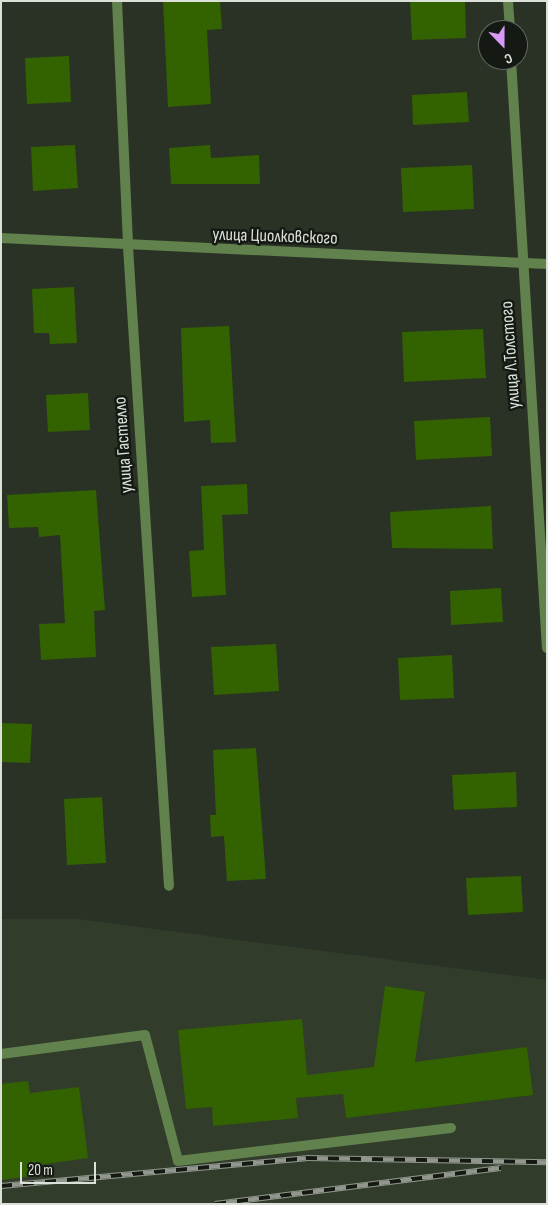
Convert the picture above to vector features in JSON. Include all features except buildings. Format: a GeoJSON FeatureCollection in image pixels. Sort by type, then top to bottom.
{"type":"FeatureCollection","features":[{"type":"Feature","properties":{"kind":"street","name":"улица Гастелло"},"geometry":{"type":"LineString","coordinates":[[117,1],[128,247],[169,886]]}},
{"type":"Feature","properties":{"kind":"street"},"geometry":{"type":"LineString","coordinates":[[508,1],[509,20]]}},
{"type":"Feature","properties":{"kind":"street","name":"улица Л.Толстого"},"geometry":{"type":"LineString","coordinates":[[511,70],[521,263],[547,648]]}},
{"type":"Feature","properties":{"kind":"street","name":"улица Циолковского"},"geometry":{"type":"LineString","coordinates":[[1,238],[128,247],[547,264]]}},
{"type":"Feature","properties":{"kind":"street"},"geometry":{"type":"LineString","coordinates":[[1,1054],[145,1035],[178,1161],[452,1128]]}},
{"type":"Feature","properties":{"kind":"shaded area"},"geometry":{"type":"Polygon","coordinates":[[[1,919],[78,919],[547,980],[547,1204],[1,1204],[1,919]]]}},
{"type":"Feature","properties":{"kind":"railway"},"geometry":{"type":"LineString","coordinates":[[1,1186],[306,1158],[547,1162]]}},
{"type":"Feature","properties":{"kind":"railway"},"geometry":{"type":"LineString","coordinates":[[215,1204],[501,1168]]}}]}
